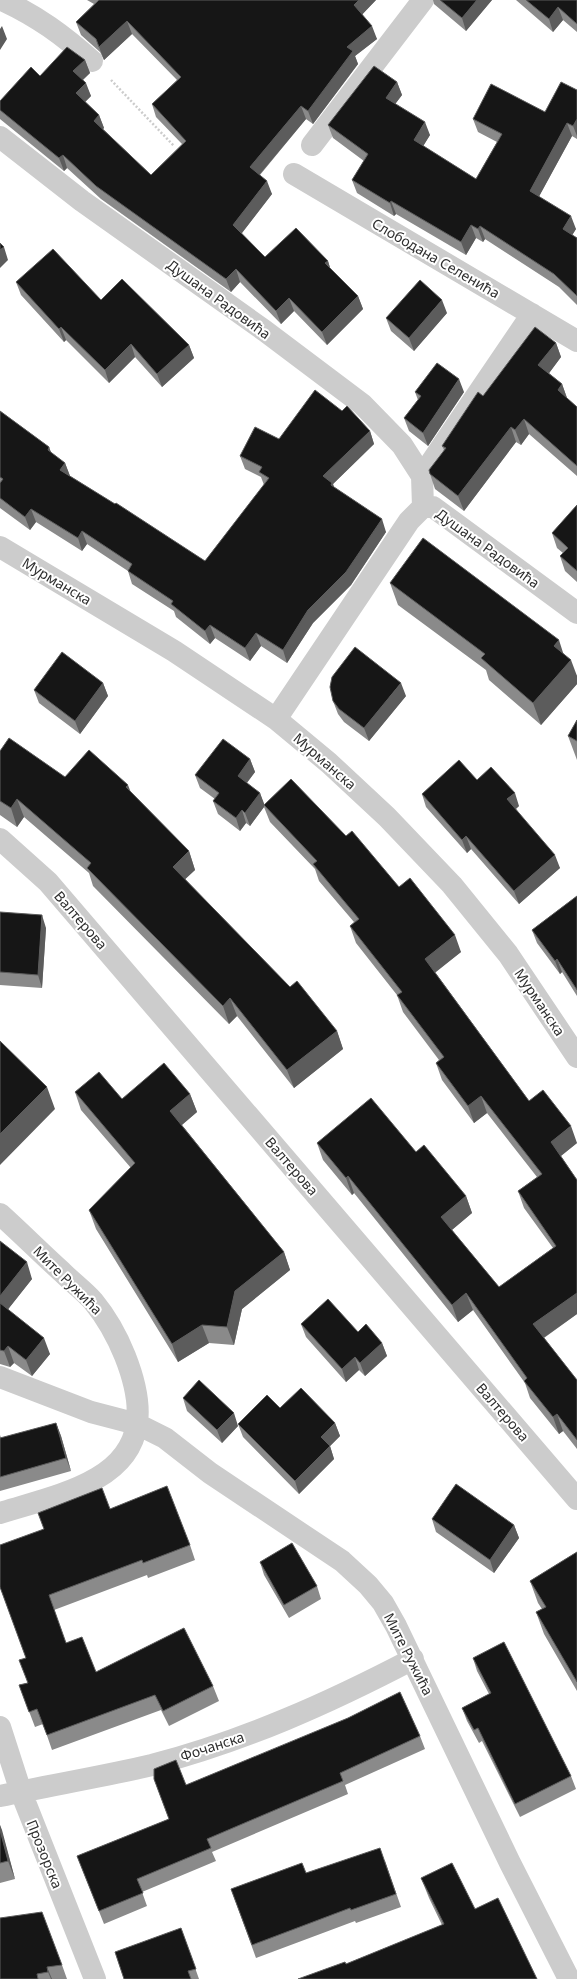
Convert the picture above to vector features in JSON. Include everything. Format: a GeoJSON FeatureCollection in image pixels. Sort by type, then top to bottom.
{"type":"FeatureCollection","features":[{"type":"Feature","properties":{"kind":"street"},"geometry":{"type":"LineString","coordinates":[[2,0],[28,12],[51,27],[92,61]]}},
{"type":"Feature","properties":{"kind":"street"},"geometry":{"type":"LineString","coordinates":[[312,145],[423,0]]}},
{"type":"Feature","properties":{"kind":"street","name":"Душана Радовића"},"geometry":{"type":"LineString","coordinates":[[0,137],[82,201],[266,331],[362,404],[402,445],[422,476],[423,507],[433,508],[577,613]]}},
{"type":"Feature","properties":{"kind":"street","name":"Слободана Селенића"},"geometry":{"type":"LineString","coordinates":[[294,174],[577,341]]}},
{"type":"Feature","properties":{"kind":"street"},"geometry":{"type":"LineString","coordinates":[[422,476],[532,314]]}},
{"type":"Feature","properties":{"kind":"street"},"geometry":{"type":"LineString","coordinates":[[276,719],[409,522],[423,507]]}},
{"type":"Feature","properties":{"kind":"street","name":"Мурманска"},"geometry":{"type":"LineString","coordinates":[[0,547],[174,651],[276,719],[329,763],[387,817],[452,885],[508,954],[577,1057]]}},
{"type":"Feature","properties":{"kind":"street","name":"Валтерова"},"geometry":{"type":"LineString","coordinates":[[0,839],[48,882],[577,1499]]}},
{"type":"Feature","properties":{"kind":"street","name":"Мите Ружића"},"geometry":{"type":"LineString","coordinates":[[0,1214],[93,1301],[109,1322],[121,1347],[135,1386],[139,1405],[137,1424]]}},
{"type":"Feature","properties":{"kind":"street","name":"Мите Ружића"},"geometry":{"type":"LineString","coordinates":[[0,1377],[91,1412],[137,1424],[164,1438],[210,1473],[342,1561],[368,1585],[383,1603],[413,1659],[510,1863],[569,1979]]}},
{"type":"Feature","properties":{"kind":"street"},"geometry":{"type":"LineString","coordinates":[[0,1513],[56,1495],[97,1478],[119,1461],[127,1452],[137,1424]]}},
{"type":"Feature","properties":{"kind":"street","name":"Фочанска"},"geometry":{"type":"LineString","coordinates":[[10,1794],[70,1783],[153,1764],[263,1729],[315,1708],[413,1659]]}},
{"type":"Feature","properties":{"kind":"street","name":"Прозорска"},"geometry":{"type":"LineString","coordinates":[[0,1727],[10,1794],[95,1979]]}},
{"type":"Feature","properties":{"kind":"path"},"geometry":{"type":"LineString","coordinates":[[92,61],[174,146]]}},
{"type":"Feature","properties":{"kind":"building"},"geometry":{"type":"Polygon","coordinates":[[[99,0],[359,0],[354,5],[372,26],[347,47],[353,51],[308,111],[301,106],[250,167],[267,181],[233,225],[265,257],[296,228],[328,261],[325,263],[358,296],[322,332],[289,298],[276,311],[236,269],[226,279],[96,186],[63,155],[59,158],[0,110],[0,101],[31,67],[40,76],[67,47],[85,60],[73,71],[86,83],[76,93],[99,115],[94,121],[151,175],[186,141],[152,104],[181,77],[127,21],[99,47],[96,39],[76,22],[99,0]]]}},
{"type":"Feature","properties":{"kind":"building"},"geometry":{"type":"Polygon","coordinates":[[[440,0],[477,0],[462,18],[440,0]]]}},
{"type":"Feature","properties":{"kind":"building"},"geometry":{"type":"Polygon","coordinates":[[[526,0],[577,0],[577,24],[558,7],[549,19],[526,0]]]}},
{"type":"Feature","properties":{"kind":"building"},"geometry":{"type":"Polygon","coordinates":[[[374,66],[397,82],[386,98],[425,122],[414,140],[476,179],[502,134],[473,119],[491,84],[545,112],[561,82],[577,90],[577,119],[573,126],[567,123],[530,191],[571,216],[563,229],[577,238],[577,296],[554,274],[480,226],[478,229],[471,225],[461,242],[391,201],[390,203],[352,180],[368,154],[328,125],[374,66]]]}},
{"type":"Feature","properties":{"kind":"building"},"geometry":{"type":"Polygon","coordinates":[[[0,243],[4,247],[0,250],[0,243]]]}},
{"type":"Feature","properties":{"kind":"building"},"geometry":{"type":"Polygon","coordinates":[[[53,249],[101,300],[122,279],[189,345],[157,374],[131,344],[105,370],[61,327],[59,329],[16,282],[53,249]]]}},
{"type":"Feature","properties":{"kind":"building"},"geometry":{"type":"Polygon","coordinates":[[[420,280],[442,300],[409,338],[386,318],[420,280]]]}},
{"type":"Feature","properties":{"kind":"building"},"geometry":{"type":"Polygon","coordinates":[[[535,327],[556,343],[538,365],[562,384],[558,390],[577,407],[577,466],[524,419],[515,430],[511,427],[458,496],[430,474],[429,470],[446,448],[442,446],[478,392],[483,396],[535,327]]]}},
{"type":"Feature","properties":{"kind":"building"},"geometry":{"type":"Polygon","coordinates":[[[437,363],[459,379],[423,433],[404,418],[421,396],[415,392],[437,363]]]}},
{"type":"Feature","properties":{"kind":"building"},"geometry":{"type":"Polygon","coordinates":[[[315,390],[342,411],[347,406],[370,431],[323,476],[332,483],[331,485],[382,519],[346,572],[308,610],[283,650],[256,633],[245,648],[210,625],[205,631],[171,604],[173,601],[128,571],[132,564],[82,531],[78,538],[31,509],[25,517],[0,498],[0,483],[3,479],[0,477],[0,411],[49,447],[48,450],[65,463],[60,470],[115,504],[116,503],[205,561],[269,478],[259,472],[262,467],[240,456],[255,427],[279,439],[315,390]]]}},
{"type":"Feature","properties":{"kind":"building"},"geometry":{"type":"Polygon","coordinates":[[[577,505],[577,571],[560,556],[568,548],[552,533],[577,505]]]}},
{"type":"Feature","properties":{"kind":"building"},"geometry":{"type":"Polygon","coordinates":[[[423,538],[559,640],[554,646],[571,660],[533,703],[481,658],[485,654],[390,583],[423,538]]]}},
{"type":"Feature","properties":{"kind":"building"},"geometry":{"type":"Polygon","coordinates":[[[355,647],[401,683],[364,728],[339,709],[333,701],[330,687],[332,677],[355,647]]]}},
{"type":"Feature","properties":{"kind":"building"},"geometry":{"type":"Polygon","coordinates":[[[62,652],[103,683],[75,721],[34,690],[62,652]]]}},
{"type":"Feature","properties":{"kind":"building"},"geometry":{"type":"Polygon","coordinates":[[[577,720],[577,741],[568,736],[577,720]]]}},
{"type":"Feature","properties":{"kind":"building"},"geometry":{"type":"Polygon","coordinates":[[[9,738],[65,777],[89,750],[128,785],[126,787],[189,851],[173,867],[290,987],[297,981],[337,1031],[287,1070],[230,998],[223,1006],[87,868],[91,863],[17,799],[11,808],[0,801],[0,751],[9,738]]]}},
{"type":"Feature","properties":{"kind":"building"},"geometry":{"type":"Polygon","coordinates":[[[223,739],[250,759],[238,776],[260,793],[245,813],[242,810],[236,818],[213,801],[219,793],[195,775],[223,739]]]}},
{"type":"Feature","properties":{"kind":"building"},"geometry":{"type":"Polygon","coordinates":[[[459,760],[477,780],[491,767],[515,793],[507,799],[555,855],[514,891],[466,836],[462,840],[422,794],[459,760]]]}},
{"type":"Feature","properties":{"kind":"building"},"geometry":{"type":"Polygon","coordinates":[[[291,779],[346,836],[352,831],[399,887],[410,878],[455,935],[425,959],[529,1101],[543,1090],[571,1126],[551,1142],[577,1180],[577,1293],[533,1324],[577,1380],[577,1440],[557,1414],[553,1417],[524,1381],[527,1378],[466,1293],[452,1305],[348,1176],[346,1178],[317,1143],[371,1098],[416,1152],[424,1145],[466,1196],[441,1217],[499,1287],[556,1246],[518,1191],[542,1174],[481,1096],[468,1106],[436,1063],[444,1057],[397,995],[402,992],[350,926],[359,919],[313,864],[317,861],[264,805],[291,779]]]}},
{"type":"Feature","properties":{"kind":"building"},"geometry":{"type":"Polygon","coordinates":[[[577,896],[577,990],[557,959],[555,961],[532,930],[577,896]]]}},
{"type":"Feature","properties":{"kind":"building"},"geometry":{"type":"Polygon","coordinates":[[[0,912],[42,915],[38,975],[0,972],[0,912]]]}},
{"type":"Feature","properties":{"kind":"building"},"geometry":{"type":"Polygon","coordinates":[[[0,1041],[47,1087],[0,1134],[0,1041]]]}},
{"type":"Feature","properties":{"kind":"building"},"geometry":{"type":"Polygon","coordinates":[[[164,1063],[190,1094],[170,1111],[284,1252],[235,1291],[227,1327],[202,1325],[172,1344],[89,1210],[135,1163],[75,1092],[99,1072],[122,1099],[164,1063]]]}},
{"type":"Feature","properties":{"kind":"building"},"geometry":{"type":"Polygon","coordinates":[[[0,1241],[27,1262],[0,1296],[0,1241]]]}},
{"type":"Feature","properties":{"kind":"building"},"geometry":{"type":"Polygon","coordinates":[[[328,1299],[358,1332],[366,1324],[382,1343],[360,1363],[355,1357],[342,1369],[301,1324],[328,1299]]]}},
{"type":"Feature","properties":{"kind":"building"},"geometry":{"type":"Polygon","coordinates":[[[0,1303],[44,1338],[26,1360],[8,1346],[4,1351],[0,1350],[0,1303]]]}},
{"type":"Feature","properties":{"kind":"building"},"geometry":{"type":"Polygon","coordinates":[[[199,1380],[234,1413],[217,1430],[183,1398],[199,1380]]]}},
{"type":"Feature","properties":{"kind":"building"},"geometry":{"type":"Polygon","coordinates":[[[301,1388],[335,1423],[321,1437],[330,1446],[295,1481],[238,1424],[267,1395],[280,1408],[301,1388]]]}},
{"type":"Feature","properties":{"kind":"building"},"geometry":{"type":"Polygon","coordinates":[[[56,1423],[66,1458],[0,1477],[0,1438],[56,1423]]]}},
{"type":"Feature","properties":{"kind":"building"},"geometry":{"type":"Polygon","coordinates":[[[456,1484],[514,1525],[490,1560],[432,1519],[456,1484]]]}},
{"type":"Feature","properties":{"kind":"building"},"geometry":{"type":"Polygon","coordinates":[[[167,1486],[190,1545],[143,1563],[142,1560],[49,1595],[66,1643],[82,1637],[96,1672],[184,1628],[213,1686],[163,1711],[155,1695],[47,1735],[37,1709],[29,1712],[19,1685],[28,1683],[19,1660],[26,1658],[0,1587],[0,1545],[44,1529],[38,1513],[102,1488],[110,1509],[167,1486]]]}},
{"type":"Feature","properties":{"kind":"building"},"geometry":{"type":"Polygon","coordinates":[[[292,1543],[317,1586],[284,1605],[260,1562],[292,1543]]]}},
{"type":"Feature","properties":{"kind":"building"},"geometry":{"type":"Polygon","coordinates":[[[577,1552],[577,1682],[536,1612],[546,1607],[530,1581],[577,1552]]]}},
{"type":"Feature","properties":{"kind":"building"},"geometry":{"type":"Polygon","coordinates":[[[504,1642],[571,1776],[515,1804],[478,1728],[474,1730],[462,1708],[491,1693],[473,1658],[504,1642]]]}},
{"type":"Feature","properties":{"kind":"building"},"geometry":{"type":"Polygon","coordinates":[[[400,1692],[420,1736],[340,1773],[343,1781],[207,1839],[211,1848],[137,1879],[143,1893],[99,1911],[77,1856],[169,1819],[154,1779],[154,1769],[176,1760],[186,1785],[348,1718],[400,1692]]]}},
{"type":"Feature","properties":{"kind":"building"},"geometry":{"type":"Polygon","coordinates":[[[0,1830],[8,1861],[0,1863],[0,1830]]]}},
{"type":"Feature","properties":{"kind":"building"},"geometry":{"type":"Polygon","coordinates":[[[380,1848],[396,1894],[351,1910],[350,1908],[252,1945],[231,1889],[302,1863],[306,1873],[380,1848]]]}},
{"type":"Feature","properties":{"kind":"building"},"geometry":{"type":"Polygon","coordinates":[[[452,1863],[475,1909],[498,1898],[537,1979],[298,1979],[345,1962],[346,1964],[444,1924],[421,1878],[452,1863]]]}},
{"type":"Feature","properties":{"kind":"building"},"geometry":{"type":"Polygon","coordinates":[[[42,1912],[62,1965],[47,1967],[48,1972],[37,1974],[38,1979],[0,1979],[0,1918],[42,1912]]]}},
{"type":"Feature","properties":{"kind":"building"},"geometry":{"type":"Polygon","coordinates":[[[181,1928],[196,1969],[188,1971],[191,1979],[124,1979],[115,1952],[181,1928]]]}}]}
